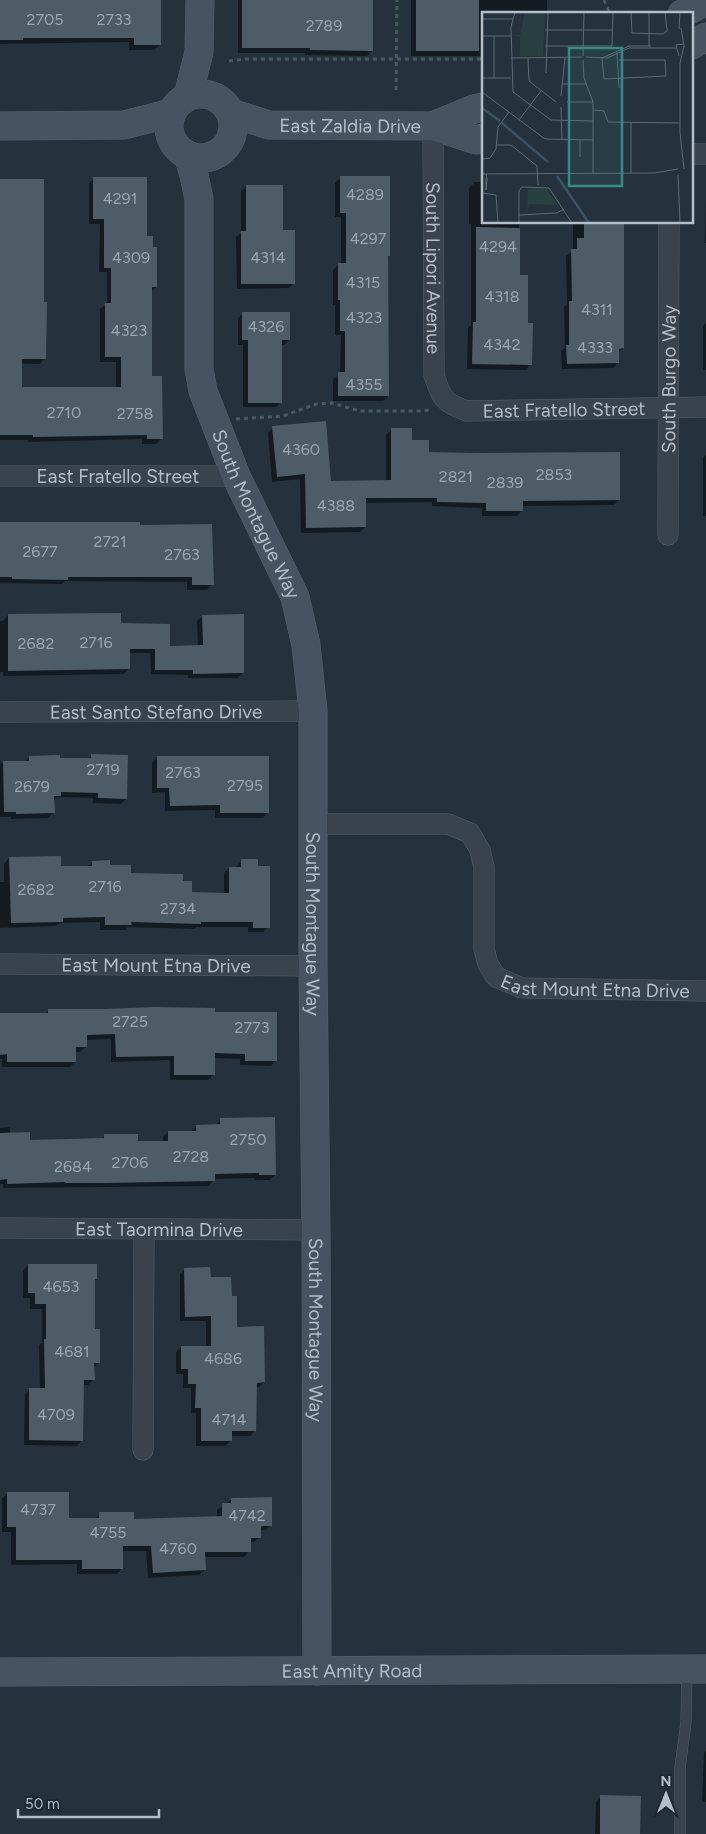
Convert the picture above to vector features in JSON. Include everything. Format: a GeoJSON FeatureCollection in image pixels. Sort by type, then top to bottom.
{"type":"FeatureCollection","features":[{"type":"Feature","properties":{"kind":"street","name":"South Montague Way"},"geometry":{"type":"LineString","coordinates":[[200,0],[200,126],[194,175],[199,199],[199,369],[208,406],[236,476],[295,597],[306,645],[313,711],[317,1671]]}},
{"type":"Feature","properties":{"kind":"street"},"geometry":{"type":"LineString","coordinates":[[686,12],[706,1]]}},
{"type":"Feature","properties":{"kind":"street"},"geometry":{"type":"LineString","coordinates":[[694,44],[706,37]]}},
{"type":"Feature","properties":{"kind":"street","name":"East Zaldia Drive"},"geometry":{"type":"LineString","coordinates":[[433,126],[482,107]]}},
{"type":"Feature","properties":{"kind":"street","name":"East Zaldia Drive"},"geometry":{"type":"LineString","coordinates":[[0,126],[433,126],[476,140],[482,138]]}},
{"type":"Feature","properties":{"kind":"street","name":"South Lipori Avenue"},"geometry":{"type":"LineString","coordinates":[[433,126],[434,375],[439,392],[451,406]]}},
{"type":"Feature","properties":{"kind":"street","name":"South Burgo Way"},"geometry":{"type":"LineString","coordinates":[[668,535],[669,224]]}},
{"type":"Feature","properties":{"kind":"street","name":"East Fratello Street"},"geometry":{"type":"LineString","coordinates":[[451,406],[467,411],[706,408]]}},
{"type":"Feature","properties":{"kind":"street","name":"East Fratello Street"},"geometry":{"type":"LineString","coordinates":[[0,476],[236,476]]}},
{"type":"Feature","properties":{"kind":"street","name":"East Santo Stefano Drive"},"geometry":{"type":"LineString","coordinates":[[0,712],[313,711]]}},
{"type":"Feature","properties":{"kind":"street","name":"East Mount Etna Drive"},"geometry":{"type":"LineString","coordinates":[[313,824],[448,824],[470,833],[480,850],[484,867],[484,950],[488,964],[496,977],[508,984],[522,988],[706,991]]}},
{"type":"Feature","properties":{"kind":"street","name":"East Mount Etna Drive"},"geometry":{"type":"LineString","coordinates":[[0,964],[313,966]]}},
{"type":"Feature","properties":{"kind":"street","name":"East Taormina Drive"},"geometry":{"type":"LineString","coordinates":[[0,1228],[316,1230]]}},
{"type":"Feature","properties":{"kind":"street"},"geometry":{"type":"LineString","coordinates":[[143,1450],[144,1229]]}},
{"type":"Feature","properties":{"kind":"street","name":"East Amity Road"},"geometry":{"type":"LineString","coordinates":[[0,1672],[696,1669]]}},
{"type":"Feature","properties":{"kind":"lane"},"geometry":{"type":"LineString","coordinates":[[680,1834],[680,1768],[696,1669]]}},
{"type":"Feature","properties":{"kind":"path"},"geometry":{"type":"LineString","coordinates":[[396,90],[397,0]]}},
{"type":"Feature","properties":{"kind":"path"},"geometry":{"type":"LineString","coordinates":[[604,0],[609,12]]}},
{"type":"Feature","properties":{"kind":"path"},"geometry":{"type":"LineString","coordinates":[[229,62],[245,59],[482,60]]}},
{"type":"Feature","properties":{"kind":"path"},"geometry":{"type":"LineString","coordinates":[[236,419],[283,416],[316,404],[332,403],[360,410],[420,411],[451,406]]}},
{"type":"Feature","properties":{"kind":"building"},"geometry":{"type":"Polygon","coordinates":[[[0,0],[161,0],[161,45],[134,45],[134,38],[23,38],[23,40],[0,40],[0,0]]]}},
{"type":"Feature","properties":{"kind":"building"},"geometry":{"type":"Polygon","coordinates":[[[242,0],[373,0],[373,51],[310,50],[310,48],[242,48],[242,0]]]}},
{"type":"Feature","properties":{"kind":"building"},"geometry":{"type":"Polygon","coordinates":[[[416,0],[479,0],[479,51],[416,51],[416,0]]]}},
{"type":"Feature","properties":{"kind":"building"},"geometry":{"type":"Polygon","coordinates":[[[340,176],[390,176],[390,256],[388,256],[389,396],[338,396],[338,372],[345,372],[345,331],[340,331],[338,263],[346,263],[346,213],[340,213],[340,176]]]}},
{"type":"Feature","properties":{"kind":"building"},"geometry":{"type":"Polygon","coordinates":[[[93,177],[147,177],[147,236],[153,236],[153,247],[157,247],[157,287],[152,287],[152,376],[162,376],[163,439],[147,439],[147,435],[33,437],[33,435],[0,435],[0,179],[44,179],[44,302],[47,302],[46,359],[22,359],[22,387],[121,387],[121,357],[105,357],[105,303],[111,303],[111,268],[104,268],[104,219],[93,219],[93,177]]]}},
{"type":"Feature","properties":{"kind":"building"},"geometry":{"type":"Polygon","coordinates":[[[246,185],[283,185],[283,230],[295,230],[295,284],[241,284],[241,231],[246,231],[246,185]]]}},
{"type":"Feature","properties":{"kind":"building"},"geometry":{"type":"Polygon","coordinates":[[[584,224],[624,224],[624,348],[619,349],[619,363],[567,364],[566,345],[569,345],[569,301],[572,301],[571,249],[577,249],[577,238],[584,238],[584,224]]]}},
{"type":"Feature","properties":{"kind":"building"},"geometry":{"type":"Polygon","coordinates":[[[476,227],[520,228],[520,275],[528,275],[528,323],[533,323],[532,365],[472,364],[473,322],[476,322],[476,227]]]}},
{"type":"Feature","properties":{"kind":"building"},"geometry":{"type":"Polygon","coordinates":[[[242,312],[290,312],[290,340],[282,340],[282,403],[248,403],[248,340],[242,340],[242,312]]]}},
{"type":"Feature","properties":{"kind":"building"},"geometry":{"type":"Polygon","coordinates":[[[326,421],[331,481],[391,480],[391,428],[412,428],[412,440],[429,440],[429,452],[620,452],[620,500],[523,501],[523,511],[486,511],[486,503],[437,502],[437,498],[366,498],[366,527],[306,528],[305,474],[277,477],[272,426],[326,421]]]}},
{"type":"Feature","properties":{"kind":"building"},"geometry":{"type":"Polygon","coordinates":[[[0,522],[140,522],[140,525],[212,524],[214,585],[192,585],[192,577],[68,577],[68,580],[0,577],[0,522]]]}},
{"type":"Feature","properties":{"kind":"building"},"geometry":{"type":"Polygon","coordinates":[[[121,613],[121,623],[170,624],[170,646],[203,645],[202,615],[244,614],[244,673],[193,674],[193,670],[155,670],[155,649],[130,649],[130,669],[8,671],[8,614],[121,613]]]}},
{"type":"Feature","properties":{"kind":"building"},"geometry":{"type":"Polygon","coordinates":[[[91,754],[128,755],[127,799],[98,798],[98,793],[61,792],[61,796],[54,796],[55,813],[16,814],[16,812],[4,812],[3,761],[29,761],[29,756],[60,755],[60,758],[91,758],[91,754]]]}},
{"type":"Feature","properties":{"kind":"building"},"geometry":{"type":"Polygon","coordinates":[[[157,756],[269,756],[269,813],[220,813],[220,805],[170,806],[169,788],[157,788],[157,756]]]}},
{"type":"Feature","properties":{"kind":"building"},"geometry":{"type":"Polygon","coordinates":[[[61,856],[61,866],[92,866],[92,861],[110,860],[110,865],[131,865],[131,873],[183,874],[183,881],[192,881],[192,892],[229,893],[229,867],[241,867],[241,859],[258,859],[258,866],[270,866],[270,928],[253,928],[253,922],[201,922],[201,924],[131,922],[132,925],[105,925],[105,917],[63,918],[63,922],[11,923],[9,857],[61,856]]]}},
{"type":"Feature","properties":{"kind":"building"},"geometry":{"type":"Polygon","coordinates":[[[215,1008],[215,1012],[277,1012],[277,1061],[245,1061],[245,1054],[215,1053],[215,1075],[174,1075],[174,1056],[116,1057],[115,1034],[87,1035],[87,1047],[76,1047],[76,1062],[7,1062],[7,1054],[0,1055],[0,1013],[48,1013],[48,1009],[215,1008]]]}},
{"type":"Feature","properties":{"kind":"building"},"geometry":{"type":"Polygon","coordinates":[[[275,1117],[276,1175],[259,1175],[259,1173],[215,1174],[215,1181],[105,1183],[7,1184],[7,1179],[0,1180],[0,1133],[30,1132],[30,1140],[104,1138],[104,1134],[138,1134],[138,1141],[168,1141],[168,1131],[196,1131],[196,1125],[220,1124],[220,1118],[275,1117]]]}},
{"type":"Feature","properties":{"kind":"building"},"geometry":{"type":"Polygon","coordinates":[[[28,1264],[97,1264],[97,1279],[95,1279],[95,1329],[100,1329],[100,1363],[94,1363],[95,1380],[84,1380],[83,1441],[29,1440],[29,1388],[45,1388],[44,1339],[46,1339],[46,1304],[35,1304],[35,1293],[28,1293],[28,1264]]]}},
{"type":"Feature","properties":{"kind":"building"},"geometry":{"type":"Polygon","coordinates":[[[210,1267],[211,1277],[231,1277],[232,1296],[237,1296],[237,1327],[264,1326],[265,1382],[257,1383],[256,1431],[232,1431],[232,1441],[201,1441],[201,1408],[195,1408],[196,1384],[188,1384],[188,1369],[181,1369],[181,1346],[211,1346],[211,1316],[185,1317],[184,1268],[210,1267]]]}},
{"type":"Feature","properties":{"kind":"building"},"geometry":{"type":"Polygon","coordinates":[[[7,1492],[69,1492],[69,1518],[99,1518],[99,1512],[134,1512],[134,1519],[222,1516],[222,1503],[231,1503],[231,1498],[272,1497],[272,1526],[261,1526],[261,1538],[251,1538],[251,1552],[205,1552],[206,1570],[153,1573],[151,1546],[123,1546],[123,1569],[82,1569],[82,1560],[16,1560],[16,1527],[7,1527],[7,1492]]]}},
{"type":"Feature","properties":{"kind":"building"},"geometry":{"type":"Polygon","coordinates":[[[600,1795],[641,1796],[640,1834],[600,1834],[600,1795]]]}}]}
